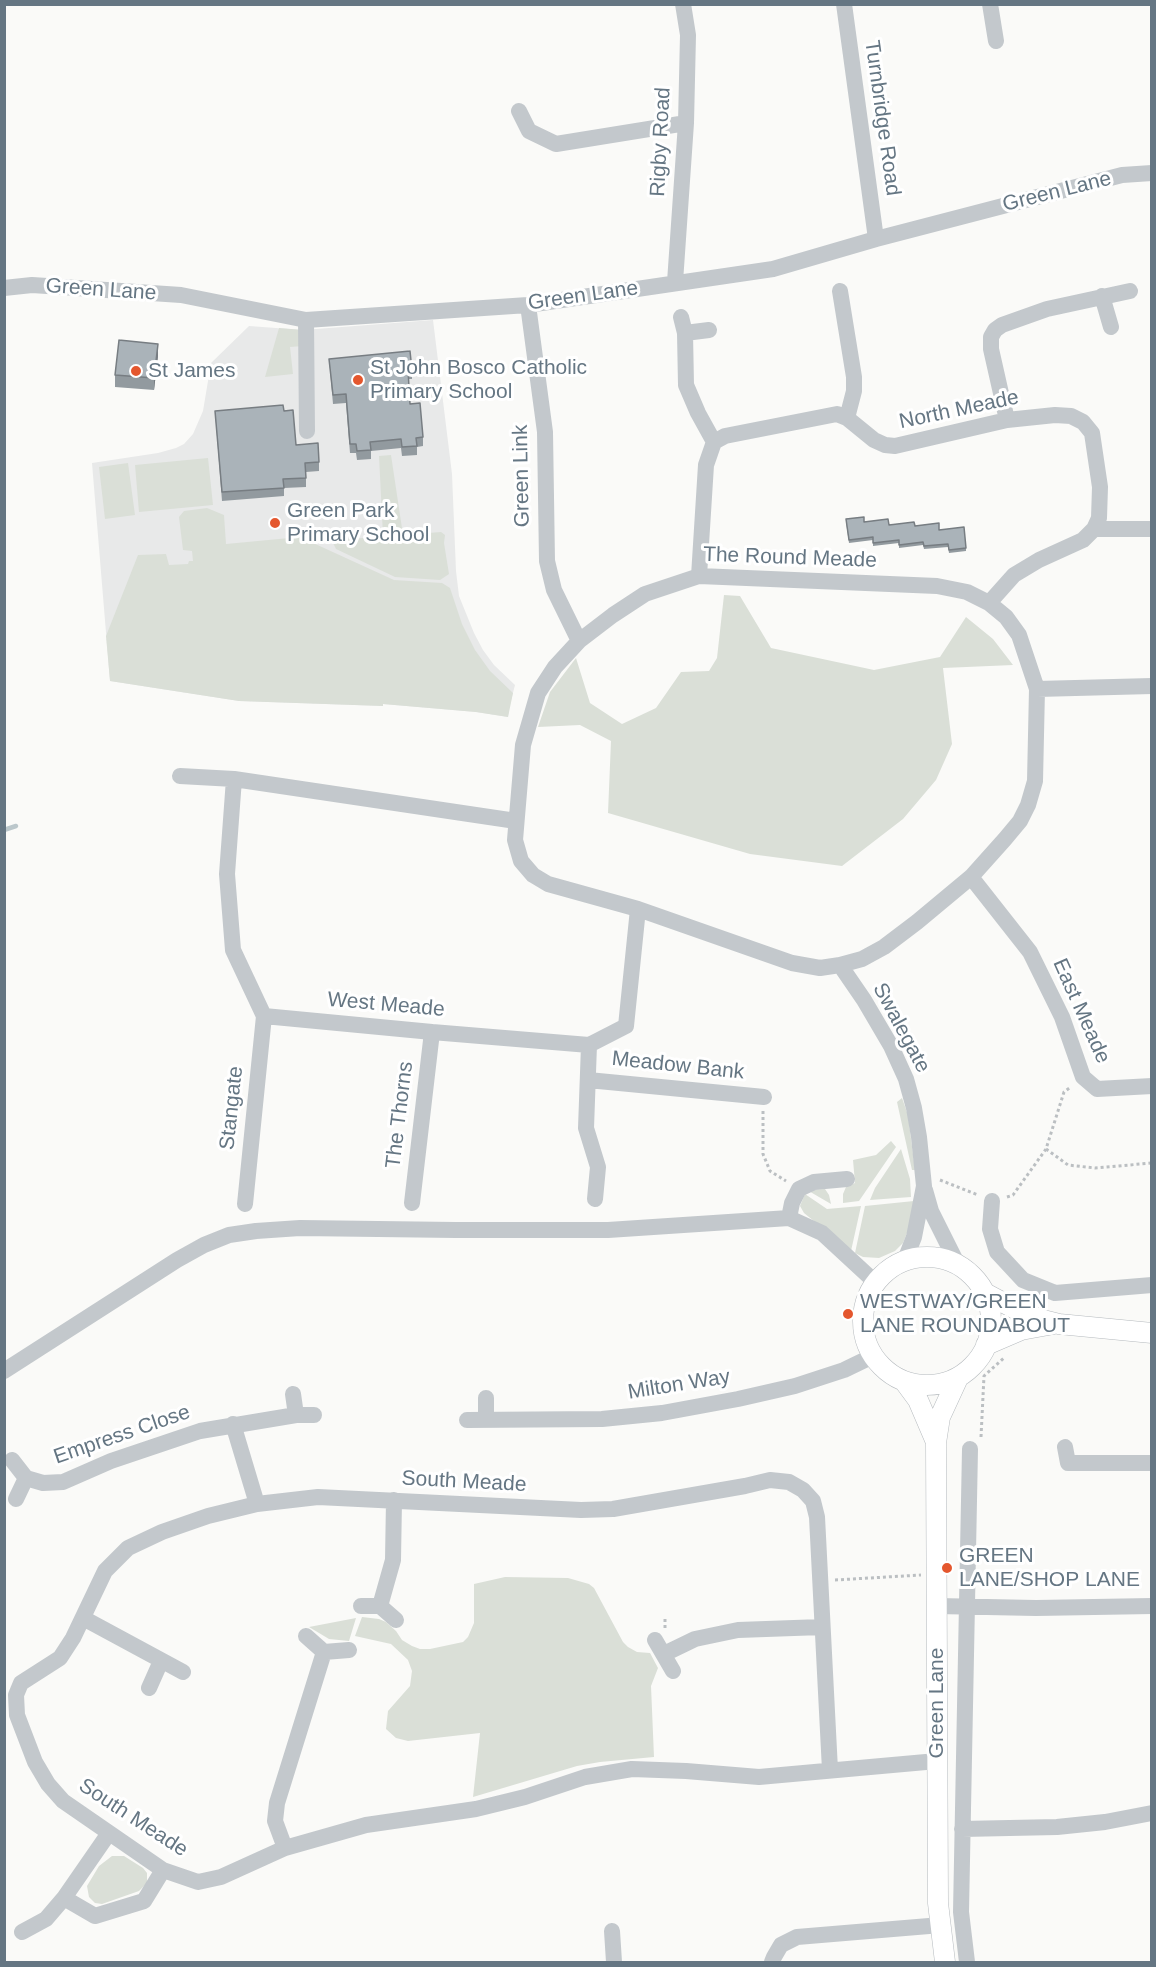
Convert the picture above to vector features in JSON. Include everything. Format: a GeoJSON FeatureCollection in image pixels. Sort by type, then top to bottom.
{"type":"FeatureCollection","features":[{"type":"Feature","properties":{"kind":"main road"},"geometry":{"type":"LineString","coordinates":[[928,1256],[946,1259],[965,1268],[977,1280],[990,1305],[992,1319],[989,1339],[974,1366],[945,1383],[918,1385],[904,1382],[880,1366],[865,1342],[862,1324],[863,1308],[868,1294],[875,1282],[888,1269],[905,1260],[928,1256]]}},
{"type":"Feature","properties":{"kind":"main road"},"geometry":{"type":"LineString","coordinates":[[985,1293],[1021,1312],[1059,1324],[1152,1334]]}},
{"type":"Feature","properties":{"kind":"main road"},"geometry":{"type":"LineString","coordinates":[[986,1345],[1021,1330],[1059,1324]]}},
{"type":"Feature","properties":{"kind":"main road","name":"Green Lane"},"geometry":{"type":"LineString","coordinates":[[945,1962],[938,1904],[936,1443],[940,1417],[958,1377]]}},
{"type":"Feature","properties":{"kind":"main road","name":"Green Lane"},"geometry":{"type":"LineString","coordinates":[[904,1382],[918,1400],[936,1443]]}},
{"type":"Feature","properties":{"kind":"street","name":"Rigby Road"},"geometry":{"type":"LineString","coordinates":[[675,282],[686,123],[688,35],[683,4]]}},
{"type":"Feature","properties":{"kind":"street","name":"Turnbridge Road"},"geometry":{"type":"LineString","coordinates":[[844,4],[876,238]]}},
{"type":"Feature","properties":{"kind":"street"},"geometry":{"type":"LineString","coordinates":[[990,4],[996,41]]}},
{"type":"Feature","properties":{"kind":"street"},"geometry":{"type":"LineString","coordinates":[[519,111],[529,131],[556,144],[686,123]]}},
{"type":"Feature","properties":{"kind":"street","name":"Green Lane"},"geometry":{"type":"LineString","coordinates":[[4,288],[32,285],[181,295],[306,320],[528,305],[773,269],[876,238],[1122,175],[1152,173]]}},
{"type":"Feature","properties":{"kind":"street"},"geometry":{"type":"LineString","coordinates":[[699,576],[706,465],[714,442],[725,436],[826,415],[837,414],[847,418],[854,391],[854,377],[840,291]]}},
{"type":"Feature","properties":{"kind":"street"},"geometry":{"type":"LineString","coordinates":[[1007,420],[991,349],[991,337],[996,330],[1002,325],[1047,309],[1130,291]]}},
{"type":"Feature","properties":{"kind":"street"},"geometry":{"type":"LineString","coordinates":[[1102,296],[1111,327]]}},
{"type":"Feature","properties":{"kind":"street","name":"Green Link"},"geometry":{"type":"LineString","coordinates":[[528,305],[545,432],[547,561],[554,590],[579,641]]}},
{"type":"Feature","properties":{"kind":"street"},"geometry":{"type":"LineString","coordinates":[[306,320],[307,430]]}},
{"type":"Feature","properties":{"kind":"street"},"geometry":{"type":"LineString","coordinates":[[709,330],[683,325],[686,385],[714,442]]}},
{"type":"Feature","properties":{"kind":"street","name":"North Meade"},"geometry":{"type":"LineString","coordinates":[[847,418],[874,440],[895,446],[1007,420],[1055,415],[1071,416],[1083,422],[1092,434],[1101,507],[1094,529]]}},
{"type":"Feature","properties":{"kind":"street"},"geometry":{"type":"LineString","coordinates":[[989,603],[1014,575],[1039,560],[1083,540],[1094,529],[1152,529]]}},
{"type":"Feature","properties":{"kind":"street","name":"The Round Meade"},"geometry":{"type":"LineString","coordinates":[[699,576],[937,586],[967,592],[989,603],[1006,617],[1019,635],[1037,689],[1035,781],[1028,805],[1020,821],[971,877],[884,947],[862,959],[840,965],[820,968],[792,963],[638,909],[548,885],[533,875],[521,861],[515,840],[523,745],[538,693],[555,667],[579,641],[645,594],[699,576]]}},
{"type":"Feature","properties":{"kind":"street"},"geometry":{"type":"LineString","coordinates":[[1037,689],[1152,686]]}},
{"type":"Feature","properties":{"kind":"street"},"geometry":{"type":"LineString","coordinates":[[180,776],[234,779],[516,820]]}},
{"type":"Feature","properties":{"kind":"street"},"geometry":{"type":"LineString","coordinates":[[234,779],[227,874],[233,950],[264,1016]]}},
{"type":"Feature","properties":{"kind":"street","name":"East Meade"},"geometry":{"type":"LineString","coordinates":[[971,877],[1030,952],[1062,1017],[1083,1077],[1097,1089],[1152,1086]]}},
{"type":"Feature","properties":{"kind":"street"},"geometry":{"type":"LineString","coordinates":[[595,1199],[598,1167],[586,1128],[590,1045],[627,1026],[638,909]]}},
{"type":"Feature","properties":{"kind":"street","name":"Swalegate"},"geometry":{"type":"LineString","coordinates":[[840,965],[864,1000],[906,1079],[916,1117],[924,1182],[931,1210],[958,1265]]}},
{"type":"Feature","properties":{"kind":"street","name":"West Meade"},"geometry":{"type":"LineString","coordinates":[[264,1016],[590,1045]]}},
{"type":"Feature","properties":{"kind":"street","name":"Stangate"},"geometry":{"type":"LineString","coordinates":[[245,1204],[264,1016]]}},
{"type":"Feature","properties":{"kind":"street","name":"The Thorns"},"geometry":{"type":"LineString","coordinates":[[412,1203],[432,1032]]}},
{"type":"Feature","properties":{"kind":"street","name":"Meadow Bank"},"geometry":{"type":"LineString","coordinates":[[588,1080],[764,1097]]}},
{"type":"Feature","properties":{"kind":"street"},"geometry":{"type":"LineString","coordinates":[[789,1218],[792,1203],[799,1189],[814,1182],[847,1179]]}},
{"type":"Feature","properties":{"kind":"street","name":"Swalegate"},"geometry":{"type":"LineString","coordinates":[[905,1260],[914,1237],[924,1182]]}},
{"type":"Feature","properties":{"kind":"street"},"geometry":{"type":"LineString","coordinates":[[992,1201],[990,1229],[997,1252],[1023,1280],[1055,1293],[1152,1285]]}},
{"type":"Feature","properties":{"kind":"street"},"geometry":{"type":"LineString","coordinates":[[4,1371],[204,1245],[230,1235],[256,1231],[300,1228],[608,1230],[789,1218],[822,1233],[875,1282]]}},
{"type":"Feature","properties":{"kind":"street","name":"Milton Way"},"geometry":{"type":"LineString","coordinates":[[467,1420],[602,1419],[662,1413],[795,1386],[844,1370],[873,1356]]}},
{"type":"Feature","properties":{"kind":"street"},"geometry":{"type":"LineString","coordinates":[[293,1394],[296,1415]]}},
{"type":"Feature","properties":{"kind":"street"},"geometry":{"type":"LineString","coordinates":[[486,1398],[486,1420]]}},
{"type":"Feature","properties":{"kind":"street","name":"Empress Close"},"geometry":{"type":"LineString","coordinates":[[26,1478],[43,1484],[63,1482],[200,1431],[296,1415],[314,1415]]}},
{"type":"Feature","properties":{"kind":"street"},"geometry":{"type":"LineString","coordinates":[[233,1425],[257,1504]]}},
{"type":"Feature","properties":{"kind":"street"},"geometry":{"type":"LineString","coordinates":[[1065,1447],[1068,1463],[1152,1463]]}},
{"type":"Feature","properties":{"kind":"street"},"geometry":{"type":"LineString","coordinates":[[967,1962],[961,1912],[970,1449]]}},
{"type":"Feature","properties":{"kind":"street"},"geometry":{"type":"LineString","coordinates":[[12,1460],[26,1478],[16,1499]]}},
{"type":"Feature","properties":{"kind":"street","name":"South Meade"},"geometry":{"type":"LineString","coordinates":[[830,1770],[818,1517],[813,1501],[803,1490],[789,1482],[770,1480],[613,1509],[581,1510],[318,1497],[257,1504],[208,1516],[162,1532],[128,1548],[105,1571],[83,1618],[60,1658],[21,1683],[16,1695],[17,1715],[35,1762],[48,1784],[63,1801],[163,1870],[198,1882],[221,1877],[285,1848],[366,1825],[476,1809],[525,1797],[585,1777],[632,1769],[759,1777],[937,1761]]}},
{"type":"Feature","properties":{"kind":"street"},"geometry":{"type":"LineString","coordinates":[[380,1606],[393,1560],[394,1500]]}},
{"type":"Feature","properties":{"kind":"street"},"geometry":{"type":"LineString","coordinates":[[361,1606],[380,1606],[396,1620]]}},
{"type":"Feature","properties":{"kind":"street"},"geometry":{"type":"LineString","coordinates":[[937,1606],[1152,1606]]}},
{"type":"Feature","properties":{"kind":"street"},"geometry":{"type":"LineString","coordinates":[[83,1618],[183,1672]]}},
{"type":"Feature","properties":{"kind":"street"},"geometry":{"type":"LineString","coordinates":[[673,1671],[660,1647],[738,1630],[822,1627]]}},
{"type":"Feature","properties":{"kind":"street"},"geometry":{"type":"LineString","coordinates":[[306,1636],[324,1652],[349,1650]]}},
{"type":"Feature","properties":{"kind":"street"},"geometry":{"type":"LineString","coordinates":[[285,1848],[275,1821],[278,1803],[324,1652]]}},
{"type":"Feature","properties":{"kind":"street"},"geometry":{"type":"LineString","coordinates":[[149,1688],[161,1660]]}},
{"type":"Feature","properties":{"kind":"street"},"geometry":{"type":"LineString","coordinates":[[962,1829],[1057,1827],[1105,1822],[1152,1813]]}},
{"type":"Feature","properties":{"kind":"street"},"geometry":{"type":"LineString","coordinates":[[22,1932],[46,1919],[64,1898],[109,1833]]}},
{"type":"Feature","properties":{"kind":"street"},"geometry":{"type":"LineString","coordinates":[[64,1898],[95,1916],[144,1901],[163,1870]]}},
{"type":"Feature","properties":{"kind":"street"},"geometry":{"type":"LineString","coordinates":[[772,1962],[781,1945],[797,1937],[941,1925]]}},
{"type":"Feature","properties":{"kind":"street"},"geometry":{"type":"LineString","coordinates":[[612,1931],[614,1962]]}},
{"type":"Feature","properties":{"kind":"path"},"geometry":{"type":"LineString","coordinates":[[924,1182],[933,1177],[992,1201],[1013,1195],[1046,1149],[1064,1092],[1083,1077]]}},
{"type":"Feature","properties":{"kind":"path"},"geometry":{"type":"LineString","coordinates":[[764,1097],[763,1155],[771,1172],[799,1189]]}},
{"type":"Feature","properties":{"kind":"path"},"geometry":{"type":"LineString","coordinates":[[1046,1149],[1068,1165],[1095,1168],[1152,1163]]}},
{"type":"Feature","properties":{"kind":"path"},"geometry":{"type":"LineString","coordinates":[[970,1449],[981,1449],[984,1376],[1008,1353]]}},
{"type":"Feature","properties":{"kind":"path"},"geometry":{"type":"LineString","coordinates":[[821,1581],[937,1574]]}},
{"type":"Feature","properties":{"kind":"shaded area","name":"Green Park Primary School"},"geometry":{"type":"Polygon","coordinates":[[[433,320],[452,474],[459,596],[483,650],[494,665],[515,685],[508,717],[383,704],[383,706],[239,701],[110,681],[92,463],[158,453],[184,444],[193,434],[203,411],[211,363],[249,326],[303,330],[433,320]]]}},
{"type":"Feature","properties":{"kind":"shaded area"},"geometry":{"type":"Polygon","coordinates":[[[279,328],[303,330],[303,346],[290,347],[293,374],[265,377],[279,328]]]}},
{"type":"Feature","properties":{"kind":"shaded area"},"geometry":{"type":"Polygon","coordinates":[[[391,455],[403,535],[441,532],[445,535],[444,543],[449,574],[440,580],[395,577],[336,549],[332,541],[383,536],[379,456],[391,455]]]}},
{"type":"Feature","properties":{"kind":"shaded area"},"geometry":{"type":"Polygon","coordinates":[[[208,458],[213,505],[139,512],[135,465],[208,458]]]}},
{"type":"Feature","properties":{"kind":"shaded area"},"geometry":{"type":"Polygon","coordinates":[[[128,463],[135,515],[105,519],[99,467],[128,463]]]}},
{"type":"Feature","properties":{"kind":"shaded area"},"geometry":{"type":"Polygon","coordinates":[[[207,508],[224,515],[226,544],[300,537],[394,580],[442,583],[450,588],[462,624],[475,650],[490,671],[513,693],[508,717],[383,704],[383,706],[239,701],[110,681],[106,636],[138,555],[166,554],[169,565],[188,564],[189,561],[193,561],[192,551],[183,550],[179,517],[184,511],[207,508]]]}},
{"type":"Feature","properties":{"kind":"shaded area"},"geometry":{"type":"Polygon","coordinates":[[[724,595],[740,596],[771,648],[874,670],[940,657],[966,617],[993,639],[1013,665],[943,668],[952,744],[936,780],[903,819],[842,866],[750,854],[608,813],[611,741],[580,725],[538,727],[550,692],[576,658],[590,703],[622,724],[656,708],[681,672],[709,671],[717,658],[724,595]]]}},
{"type":"Feature","properties":{"kind":"shaded area"},"geometry":{"type":"Polygon","coordinates":[[[902,1098],[908,1115],[915,1170],[912,1170],[897,1102],[902,1098]]]}},
{"type":"Feature","properties":{"kind":"shaded area"},"geometry":{"type":"Polygon","coordinates":[[[891,1141],[896,1147],[859,1201],[843,1203],[846,1187],[855,1183],[853,1160],[876,1155],[891,1141]]]}},
{"type":"Feature","properties":{"kind":"shaded area"},"geometry":{"type":"Polygon","coordinates":[[[901,1149],[910,1179],[911,1197],[870,1200],[875,1188],[901,1149]]]}},
{"type":"Feature","properties":{"kind":"shaded area"},"geometry":{"type":"Polygon","coordinates":[[[825,1189],[831,1204],[807,1190],[825,1189]]]}},
{"type":"Feature","properties":{"kind":"shaded area"},"geometry":{"type":"Polygon","coordinates":[[[805,1194],[827,1209],[861,1206],[851,1251],[804,1213],[800,1206],[805,1194]]]}},
{"type":"Feature","properties":{"kind":"shaded area"},"geometry":{"type":"Polygon","coordinates":[[[914,1201],[915,1213],[903,1243],[895,1251],[879,1258],[863,1257],[855,1253],[865,1206],[914,1201]]]}},
{"type":"Feature","properties":{"kind":"shaded area"},"geometry":{"type":"Polygon","coordinates":[[[505,1577],[568,1578],[589,1584],[594,1588],[623,1642],[637,1652],[650,1653],[658,1668],[651,1686],[654,1757],[577,1766],[473,1797],[480,1733],[408,1741],[396,1738],[386,1729],[388,1711],[410,1686],[412,1671],[408,1660],[391,1644],[355,1636],[362,1617],[386,1622],[402,1640],[420,1649],[463,1642],[468,1637],[474,1623],[474,1584],[505,1577]]]}},
{"type":"Feature","properties":{"kind":"shaded area"},"geometry":{"type":"Polygon","coordinates":[[[356,1618],[349,1641],[329,1639],[309,1627],[356,1618]]]}},
{"type":"Feature","properties":{"kind":"shaded area"},"geometry":{"type":"Polygon","coordinates":[[[112,1856],[124,1856],[143,1868],[147,1873],[147,1883],[139,1891],[102,1904],[95,1903],[89,1897],[87,1886],[99,1866],[112,1856]]]}},
{"type":"Feature","properties":{"kind":"building","name":"St James"},"geometry":{"type":"Polygon","coordinates":[[[119,340],[158,344],[154,378],[115,375],[119,340]]]}},
{"type":"Feature","properties":{"kind":"building"},"geometry":{"type":"Polygon","coordinates":[[[410,351],[412,370],[408,370],[410,404],[420,403],[423,437],[416,438],[417,446],[402,447],[401,439],[370,442],[371,450],[357,451],[356,444],[350,444],[346,394],[333,395],[329,359],[410,351]]]}},
{"type":"Feature","properties":{"kind":"building"},"geometry":{"type":"Polygon","coordinates":[[[283,405],[284,411],[293,410],[296,445],[318,443],[319,462],[305,463],[306,478],[283,479],[284,488],[222,492],[215,411],[283,405]]]}},
{"type":"Feature","properties":{"kind":"building"},"geometry":{"type":"Polygon","coordinates":[[[864,517],[864,522],[888,519],[889,525],[914,522],[915,526],[939,523],[939,530],[964,527],[966,548],[949,550],[948,544],[924,546],[923,542],[899,545],[899,540],[873,543],[873,537],[849,540],[846,519],[864,517]]]}},
{"type":"Feature","properties":{"kind":"waterway"},"geometry":{"type":"LineString","coordinates":[[4,830],[16,826]]}},
{"type":"Feature","properties":{"kind":"place","name":"St James"},"geometry":{"type":"Point","coordinates":[136,371]}},
{"type":"Feature","properties":{"kind":"place","name":"St John Bosco Catholic Primary School"},"geometry":{"type":"Point","coordinates":[358,380]}},
{"type":"Feature","properties":{"kind":"place","name":"Green Park Primary School"},"geometry":{"type":"Point","coordinates":[275,523]}},
{"type":"Feature","properties":{"kind":"place","name":"WESTWAY/GREEN LANE ROUNDABOUT"},"geometry":{"type":"Point","coordinates":[848,1314]}},
{"type":"Feature","properties":{"kind":"place","name":"GREEN LANE/SHOP LANE"},"geometry":{"type":"Point","coordinates":[947,1568]}}]}
